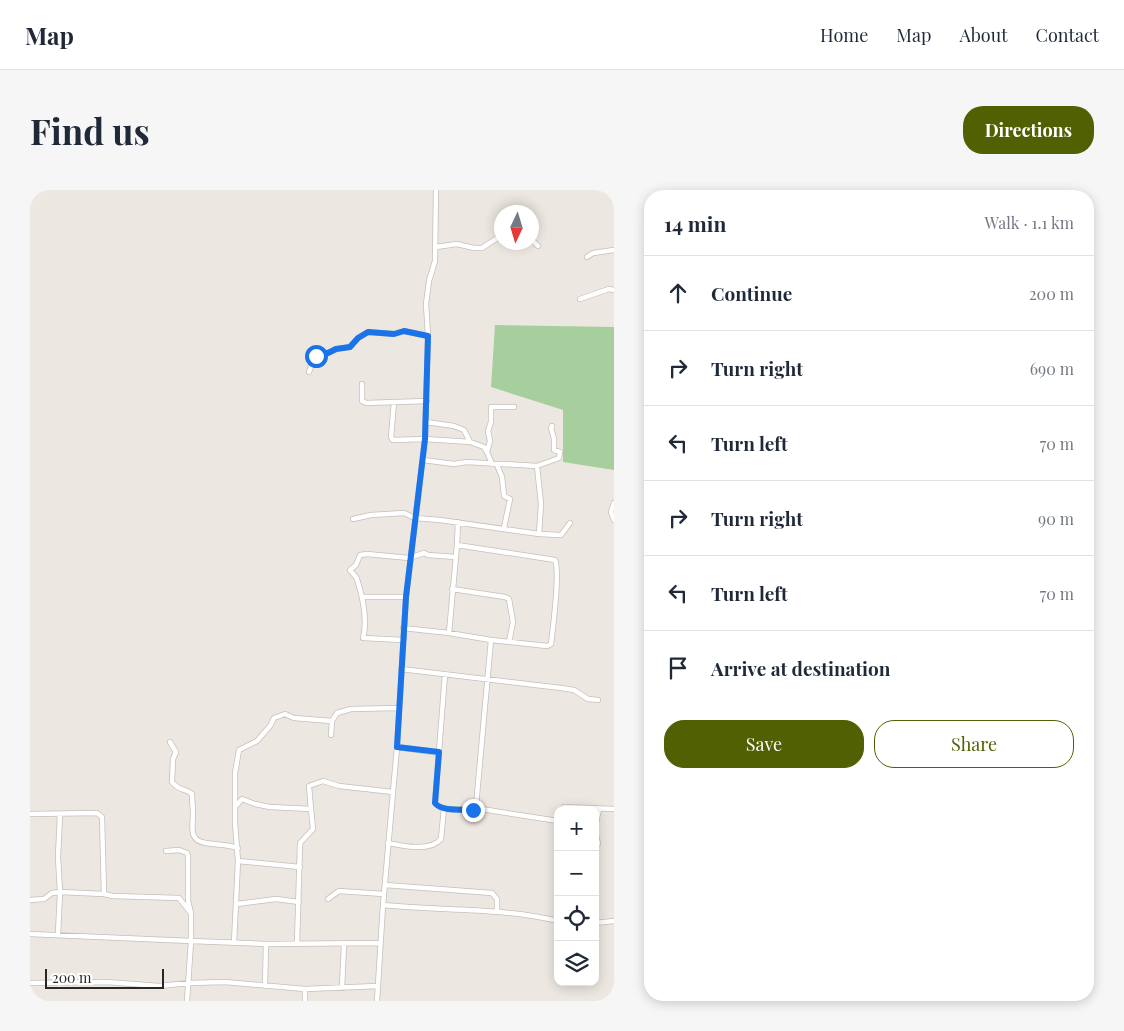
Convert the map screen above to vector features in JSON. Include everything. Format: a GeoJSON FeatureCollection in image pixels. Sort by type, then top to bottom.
{"type":"FeatureCollection","features":[{"type":"Feature","properties":{"kind":"street"},"geometry":{"type":"LineString","coordinates":[[377,1001],[384,885],[397,747],[409,558],[425,439],[428,336],[426,304],[429,281],[435,261],[436,190]]}},
{"type":"Feature","properties":{"kind":"street"},"geometry":{"type":"LineString","coordinates":[[436,247],[458,244],[482,248],[494,240]]}},
{"type":"Feature","properties":{"kind":"street"},"geometry":{"type":"LineString","coordinates":[[588,257],[593,253],[614,250]]}},
{"type":"Feature","properties":{"kind":"street"},"geometry":{"type":"LineString","coordinates":[[580,299],[610,289],[614,290]]}},
{"type":"Feature","properties":{"kind":"street"},"geometry":{"type":"LineString","coordinates":[[309,372],[314,360],[321,353],[350,347],[358,338],[368,332],[394,334],[404,331],[428,336]]}},
{"type":"Feature","properties":{"kind":"street"},"geometry":{"type":"LineString","coordinates":[[362,384],[362,401],[427,401]]}},
{"type":"Feature","properties":{"kind":"street"},"geometry":{"type":"LineString","coordinates":[[394,402],[391,437],[393,440],[425,439],[470,442],[484,447],[502,477],[504,496],[510,500],[504,528]]}},
{"type":"Feature","properties":{"kind":"street"},"geometry":{"type":"LineString","coordinates":[[487,452],[490,441],[488,436],[491,407],[514,407]]}},
{"type":"Feature","properties":{"kind":"street"},"geometry":{"type":"LineString","coordinates":[[426,422],[454,426],[464,430],[470,442]]}},
{"type":"Feature","properties":{"kind":"street"},"geometry":{"type":"LineString","coordinates":[[423,460],[454,464],[467,462],[536,466],[559,458],[560,452],[554,450],[552,426]]}},
{"type":"Feature","properties":{"kind":"street"},"geometry":{"type":"LineString","coordinates":[[536,466],[541,504],[539,534]]}},
{"type":"Feature","properties":{"kind":"street"},"geometry":{"type":"LineString","coordinates":[[614,503],[612,512],[614,520]]}},
{"type":"Feature","properties":{"kind":"street"},"geometry":{"type":"LineString","coordinates":[[353,519],[371,515],[404,514],[414,518],[458,522],[539,534],[561,535],[570,523]]}},
{"type":"Feature","properties":{"kind":"street"},"geometry":{"type":"LineString","coordinates":[[449,633],[458,522]]}},
{"type":"Feature","properties":{"kind":"street"},"geometry":{"type":"LineString","coordinates":[[404,628],[509,642],[548,646],[551,644],[556,586],[555,560],[457,544]]}},
{"type":"Feature","properties":{"kind":"street"},"geometry":{"type":"LineString","coordinates":[[403,640],[363,638],[366,628],[363,598],[357,578],[350,570],[356,565],[360,555],[367,554],[409,558],[424,553],[456,557]]}},
{"type":"Feature","properties":{"kind":"street"},"geometry":{"type":"LineString","coordinates":[[452,589],[505,597],[509,600],[513,622],[509,642]]}},
{"type":"Feature","properties":{"kind":"street"},"geometry":{"type":"LineString","coordinates":[[363,598],[406,597]]}},
{"type":"Feature","properties":{"kind":"street"},"geometry":{"type":"LineString","coordinates":[[475,808],[491,640]]}},
{"type":"Feature","properties":{"kind":"street"},"geometry":{"type":"LineString","coordinates":[[401,669],[574,690],[588,699],[598,700]]}},
{"type":"Feature","properties":{"kind":"street"},"geometry":{"type":"LineString","coordinates":[[445,674],[435,803],[438,807],[444,808],[475,808],[554,820]]}},
{"type":"Feature","properties":{"kind":"street"},"geometry":{"type":"LineString","coordinates":[[331,735],[332,721],[337,713],[351,709],[399,708]]}},
{"type":"Feature","properties":{"kind":"street"},"geometry":{"type":"LineString","coordinates":[[234,943],[238,861],[235,773],[238,750],[257,741],[270,726],[274,718],[285,714],[294,718],[332,721]]}},
{"type":"Feature","properties":{"kind":"street"},"geometry":{"type":"LineString","coordinates":[[170,742],[176,752],[173,759],[172,782],[177,788],[189,791],[192,794],[193,817],[191,827],[195,837],[203,843],[227,844],[238,848]]}},
{"type":"Feature","properties":{"kind":"street"},"geometry":{"type":"LineString","coordinates":[[397,747],[439,752]]}},
{"type":"Feature","properties":{"kind":"street"},"geometry":{"type":"LineString","coordinates":[[297,944],[300,843],[313,829],[309,786],[323,781],[339,786],[393,792]]}},
{"type":"Feature","properties":{"kind":"street"},"geometry":{"type":"LineString","coordinates":[[235,807],[242,799],[270,807],[311,809]]}},
{"type":"Feature","properties":{"kind":"street"},"geometry":{"type":"LineString","coordinates":[[388,843],[424,846],[438,843],[441,839],[444,808]]}},
{"type":"Feature","properties":{"kind":"street"},"geometry":{"type":"LineString","coordinates":[[599,809],[614,809]]}},
{"type":"Feature","properties":{"kind":"street"},"geometry":{"type":"LineString","coordinates":[[30,814],[97,813],[102,817],[104,894]]}},
{"type":"Feature","properties":{"kind":"street"},"geometry":{"type":"LineString","coordinates":[[58,934],[60,814]]}},
{"type":"Feature","properties":{"kind":"street"},"geometry":{"type":"LineString","coordinates":[[166,851],[178,850],[187,853],[188,856],[188,901],[191,941],[187,1001]]}},
{"type":"Feature","properties":{"kind":"street"},"geometry":{"type":"LineString","coordinates":[[238,861],[300,868]]}},
{"type":"Feature","properties":{"kind":"street"},"geometry":{"type":"LineString","coordinates":[[384,885],[492,894],[497,899],[497,912]]}},
{"type":"Feature","properties":{"kind":"street"},"geometry":{"type":"LineString","coordinates":[[328,899],[339,891],[384,894]]}},
{"type":"Feature","properties":{"kind":"street"},"geometry":{"type":"LineString","coordinates":[[30,900],[44,900],[52,893],[60,892],[179,898],[190,913]]}},
{"type":"Feature","properties":{"kind":"street"},"geometry":{"type":"LineString","coordinates":[[237,904],[276,899],[299,902]]}},
{"type":"Feature","properties":{"kind":"street"},"geometry":{"type":"LineString","coordinates":[[383,905],[410,908],[471,909],[554,920]]}},
{"type":"Feature","properties":{"kind":"street"},"geometry":{"type":"LineString","coordinates":[[599,923],[614,921]]}},
{"type":"Feature","properties":{"kind":"street"},"geometry":{"type":"LineString","coordinates":[[30,933],[99,938],[266,944],[380,943]]}},
{"type":"Feature","properties":{"kind":"street"},"geometry":{"type":"LineString","coordinates":[[265,986],[266,944]]}},
{"type":"Feature","properties":{"kind":"street"},"geometry":{"type":"LineString","coordinates":[[342,988],[344,944]]}},
{"type":"Feature","properties":{"kind":"street"},"geometry":{"type":"LineString","coordinates":[[30,982],[107,982],[158,986],[225,982],[305,989],[378,986]]}},
{"type":"Feature","properties":{"kind":"street"},"geometry":{"type":"LineString","coordinates":[[305,989],[305,1001]]}},
{"type":"Feature","properties":{"kind":"green space"},"geometry":{"type":"Polygon","coordinates":[[[495,325],[614,327],[614,470],[563,462],[563,410],[491,387],[495,325]]]}},
{"type":"Feature","properties":{"kind":"route"},"geometry":{"type":"LineString","coordinates":[[316,356],[336,349],[350,347],[358,338],[368,332],[375,331],[394,334],[404,331],[428,336],[425,439],[409,558],[397,747],[439,752],[435,803],[438,807],[473,810]]}}]}
